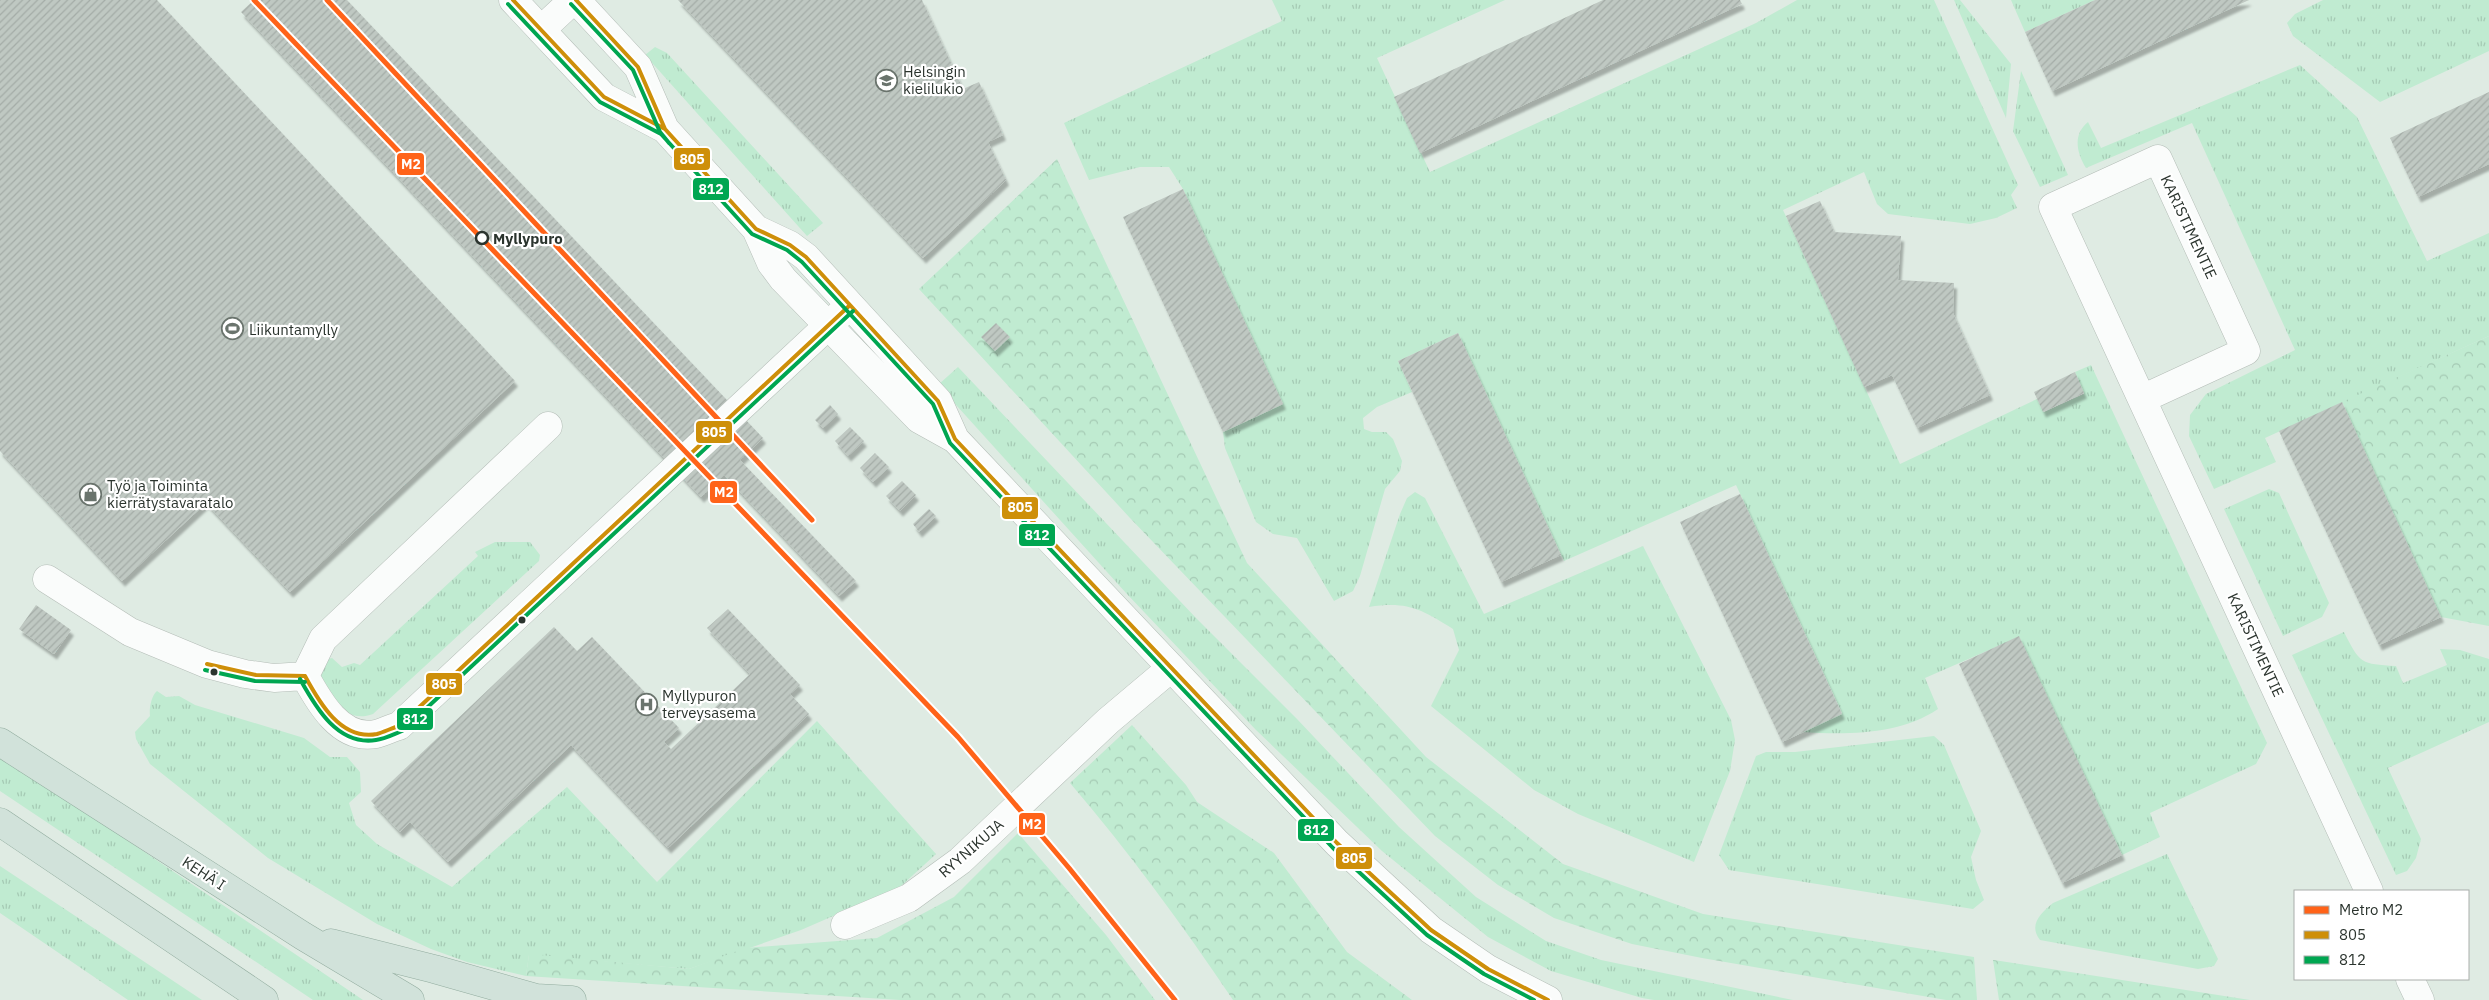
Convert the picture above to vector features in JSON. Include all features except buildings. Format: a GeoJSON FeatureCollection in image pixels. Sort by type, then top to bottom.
{"type":"FeatureCollection","features":[{"type":"Feature","properties":{"kind":"highway","name":"KEHÄ I"},"geometry":{"type":"LineString","coordinates":[[0,742],[303,936],[410,1000]]}},
{"type":"Feature","properties":{"kind":"highway"},"geometry":{"type":"LineString","coordinates":[[0,822],[264,1000]]}},
{"type":"Feature","properties":{"kind":"highway"},"geometry":{"type":"LineString","coordinates":[[303,936],[434,969],[536,998],[572,1000]]}},
{"type":"Feature","properties":{"kind":"street"},"geometry":{"type":"LineString","coordinates":[[513,0],[604,97],[665,129]]}},
{"type":"Feature","properties":{"kind":"street"},"geometry":{"type":"LineString","coordinates":[[542,30],[574,0],[638,67],[665,129],[756,229],[771,263],[783,279],[919,419],[955,439],[1337,843],[1431,930],[1488,969],[1548,1000]]}},
{"type":"Feature","properties":{"kind":"street","name":"KARISTIMENTIE"},"geometry":{"type":"LineString","coordinates":[[2142,400],[2246,351],[2158,159],[2053,207],[2142,400],[2369,890]]}},
{"type":"Feature","properties":{"kind":"street"},"geometry":{"type":"LineString","coordinates":[[756,229],[790,245],[806,257],[938,401],[955,439]]}},
{"type":"Feature","properties":{"kind":"street"},"geometry":{"type":"LineString","coordinates":[[305,676],[319,702],[336,721],[356,733],[376,734],[399,726],[634,504],[849,306]]}},
{"type":"Feature","properties":{"kind":"street"},"geometry":{"type":"LineString","coordinates":[[305,676],[323,639],[548,426]]}},
{"type":"Feature","properties":{"kind":"street"},"geometry":{"type":"LineString","coordinates":[[46,579],[130,632],[207,664],[245,674],[274,678],[305,676]]}},
{"type":"Feature","properties":{"kind":"street","name":"RYYNIKUJA"},"geometry":{"type":"LineString","coordinates":[[845,925],[909,898],[960,861],[1108,721],[1171,668]]}},
{"type":"Feature","properties":{"kind":"street"},"geometry":{"type":"LineString","coordinates":[[2410,980],[2420,1000]]}},
{"type":"Feature","properties":{"kind":"green space"},"geometry":{"type":"Polygon","coordinates":[[[1272,0],[1505,0],[1377,58],[1430,172],[1756,23],[1797,0],[1934,0],[2018,185],[2011,195],[2017,208],[1996,218],[1970,224],[1888,214],[1877,204],[1864,172],[1783,210],[1900,464],[2037,399],[2044,412],[2084,394],[2075,372],[2091,365],[2267,743],[2256,764],[2150,813],[2160,837],[2122,855],[2019,637],[1925,678],[1938,709],[1923,718],[1907,724],[1872,731],[1854,733],[1802,732],[1842,713],[1736,485],[1564,561],[1458,333],[1398,361],[1412,392],[1377,407],[1363,418],[1364,429],[1372,432],[1386,432],[1393,439],[1402,461],[1400,471],[1385,489],[1360,576],[1353,591],[1334,601],[1297,538],[1273,534],[1256,522],[1225,448],[1223,432],[1283,404],[1183,189],[1169,167],[1140,167],[1089,180],[1064,123],[1282,21],[1272,0]]]}},
{"type":"Feature","properties":{"kind":"green space"},"geometry":{"type":"Polygon","coordinates":[[[1954,0],[1960,0],[2011,64],[2006,118],[1954,0]]]}},
{"type":"Feature","properties":{"kind":"green space"},"geometry":{"type":"Polygon","coordinates":[[[2011,0],[2095,0],[2025,32],[2011,0]]]}},
{"type":"Feature","properties":{"kind":"green space"},"geometry":{"type":"Polygon","coordinates":[[[2323,0],[2489,0],[2489,51],[2380,102],[2293,36],[2287,23],[2295,14],[2323,0]]]}},
{"type":"Feature","properties":{"kind":"green space"},"geometry":{"type":"Polygon","coordinates":[[[655,47],[667,53],[823,223],[807,236],[645,55],[655,47]]]}},
{"type":"Feature","properties":{"kind":"green space"},"geometry":{"type":"Polygon","coordinates":[[[2300,65],[2357,117],[2427,261],[2489,233],[2489,336],[2265,438],[2276,462],[2214,489],[2189,436],[2190,415],[2206,394],[2295,350],[2192,123],[2086,168],[2078,150],[2078,138],[2083,127],[2088,122],[2101,148],[2300,65]]]}},
{"type":"Feature","properties":{"kind":"green space"},"geometry":{"type":"Polygon","coordinates":[[[2021,71],[2068,175],[2040,187],[2013,131],[2021,71]]]}},
{"type":"Feature","properties":{"kind":"green space"},"geometry":{"type":"Polygon","coordinates":[[[1057,159],[1247,563],[1426,757],[1563,864],[1703,914],[1974,957],[1977,1000],[1946,1000],[1632,944],[1554,918],[1498,885],[1435,836],[1130,518],[919,289],[1057,159]]]}},
{"type":"Feature","properties":{"kind":"green space"},"geometry":{"type":"Polygon","coordinates":[[[2489,336],[2489,626],[2441,617],[2342,402],[2489,336]]]}},
{"type":"Feature","properties":{"kind":"green space"},"geometry":{"type":"Polygon","coordinates":[[[958,367],[1197,619],[1297,719],[1399,827],[1476,897],[1546,941],[1601,960],[1793,1000],[1654,1000],[1642,998],[1551,971],[1488,937],[1382,851],[1256,730],[1126,593],[938,385],[958,367]]]}},
{"type":"Feature","properties":{"kind":"green space"},"geometry":{"type":"Polygon","coordinates":[[[2269,489],[2279,493],[2329,603],[2322,617],[2283,636],[2224,509],[2269,489]]]}},
{"type":"Feature","properties":{"kind":"green space"},"geometry":{"type":"Polygon","coordinates":[[[1415,492],[1425,498],[1484,614],[1643,546],[1731,720],[1735,740],[1730,771],[1694,862],[1578,814],[1534,790],[1431,706],[1459,650],[1453,629],[1432,616],[1413,608],[1394,605],[1369,607],[1400,514],[1407,498],[1415,492]]]}},
{"type":"Feature","properties":{"kind":"green space"},"geometry":{"type":"Polygon","coordinates":[[[495,542],[530,542],[540,555],[539,561],[373,714],[354,715],[346,712],[339,706],[318,675],[328,659],[332,658],[342,667],[354,663],[360,665],[478,556],[475,552],[495,542]]]}},
{"type":"Feature","properties":{"kind":"green space"},"geometry":{"type":"Polygon","coordinates":[[[2344,632],[2358,656],[2368,663],[2396,666],[2403,683],[2447,665],[2440,649],[2460,650],[2489,659],[2489,722],[2388,768],[2421,839],[2416,858],[2407,871],[2396,875],[2292,655],[2344,632]]]}},
{"type":"Feature","properties":{"kind":"green space"},"geometry":{"type":"Polygon","coordinates":[[[157,691],[166,697],[179,696],[195,705],[304,738],[330,757],[347,757],[360,772],[361,792],[349,803],[356,825],[377,844],[452,887],[567,787],[657,882],[817,721],[936,854],[900,887],[801,930],[689,969],[529,955],[526,976],[467,962],[431,949],[377,924],[268,858],[150,764],[136,739],[135,732],[150,716],[151,703],[157,691]]]}},
{"type":"Feature","properties":{"kind":"green space"},"geometry":{"type":"Polygon","coordinates":[[[1132,725],[1186,785],[1197,802],[1274,853],[1347,952],[1412,1000],[1233,1000],[1155,889],[1070,783],[1132,725]]]}},
{"type":"Feature","properties":{"kind":"green space"},"geometry":{"type":"Polygon","coordinates":[[[1934,736],[1944,745],[1981,831],[1971,857],[1976,880],[1984,900],[1973,909],[1729,870],[1719,855],[1756,756],[1766,752],[1795,752],[1934,736]]]}},
{"type":"Feature","properties":{"kind":"green space"},"geometry":{"type":"Polygon","coordinates":[[[0,754],[363,1000],[313,1000],[0,791],[0,754]]]}},
{"type":"Feature","properties":{"kind":"green space"},"geometry":{"type":"Polygon","coordinates":[[[1018,833],[1106,935],[1155,1000],[900,1000],[526,976],[529,954],[689,969],[745,948],[877,938],[954,897],[1018,833]]]}},
{"type":"Feature","properties":{"kind":"green space"},"geometry":{"type":"Polygon","coordinates":[[[2167,854],[2218,959],[2214,966],[2198,969],[2040,940],[2035,929],[2036,924],[2040,915],[2053,903],[2167,854]]]}},
{"type":"Feature","properties":{"kind":"green space"},"geometry":{"type":"Polygon","coordinates":[[[0,866],[202,1000],[128,1000],[0,913],[0,866]]]}},
{"type":"Feature","properties":{"kind":"green space"},"geometry":{"type":"Polygon","coordinates":[[[1994,960],[2250,1000],[1999,1000],[1994,960]]]}},
{"type":"Feature","properties":{"kind":"metro line","name":"M2"},"geometry":{"type":"LineString","coordinates":[[254,0],[958,737],[1069,868],[1175,1000]]}},
{"type":"Feature","properties":{"kind":"metro line","name":"M2"},"geometry":{"type":"LineString","coordinates":[[327,0],[812,520]]}},
{"type":"Feature","properties":{"kind":"transit line","name":"805"},"geometry":{"type":"LineString","coordinates":[[513,0],[604,97],[665,129],[756,229],[790,245],[806,257],[938,401],[955,439],[1337,843],[1431,930],[1488,969],[1548,1000]]}},
{"type":"Feature","properties":{"kind":"transit line","name":"805"},"geometry":{"type":"LineString","coordinates":[[576,0],[638,67],[665,129],[674,139]]}},
{"type":"Feature","properties":{"kind":"transit line","name":"812"},"geometry":{"type":"LineString","coordinates":[[508,4],[600,102],[661,134],[752,234],[787,250],[802,262],[933,404],[950,443],[1333,848],[1427,935],[1484,974],[1534,1000]]}},
{"type":"Feature","properties":{"kind":"transit line","name":"812"},"geometry":{"type":"LineString","coordinates":[[571,4],[633,70],[660,132],[669,143]]}},
{"type":"Feature","properties":{"kind":"transit line","name":"805"},"geometry":{"type":"LineString","coordinates":[[305,676],[324,708],[342,726],[353,732],[364,735],[377,734],[399,726],[849,306]]}},
{"type":"Feature","properties":{"kind":"transit line","name":"812"},"geometry":{"type":"LineString","coordinates":[[300,679],[321,713],[339,731],[350,737],[362,740],[376,740],[402,731],[853,311]]}},
{"type":"Feature","properties":{"kind":"transit line","name":"805"},"geometry":{"type":"LineString","coordinates":[[207,664],[256,675],[305,676]]}},
{"type":"Feature","properties":{"kind":"transit line","name":"812"},"geometry":{"type":"LineString","coordinates":[[205,670],[255,681],[305,682]]}},
{"type":"Feature","properties":{"kind":"place","name":"Helsingin kielilukio"},"geometry":{"type":"Point","coordinates":[887,80]}},
{"type":"Feature","properties":{"kind":"place","name":"Myllypuro"},"geometry":{"type":"Point","coordinates":[482,238]}},
{"type":"Feature","properties":{"kind":"place","name":"Liikuntamylly"},"geometry":{"type":"Point","coordinates":[233,329]}},
{"type":"Feature","properties":{"kind":"place","name":"Työ ja Toiminta kierrätystavaratalo"},"geometry":{"type":"Point","coordinates":[91,494]}},
{"type":"Feature","properties":{"kind":"place","name":"Myllypuron terveysasema"},"geometry":{"type":"Point","coordinates":[646,704]}}]}
